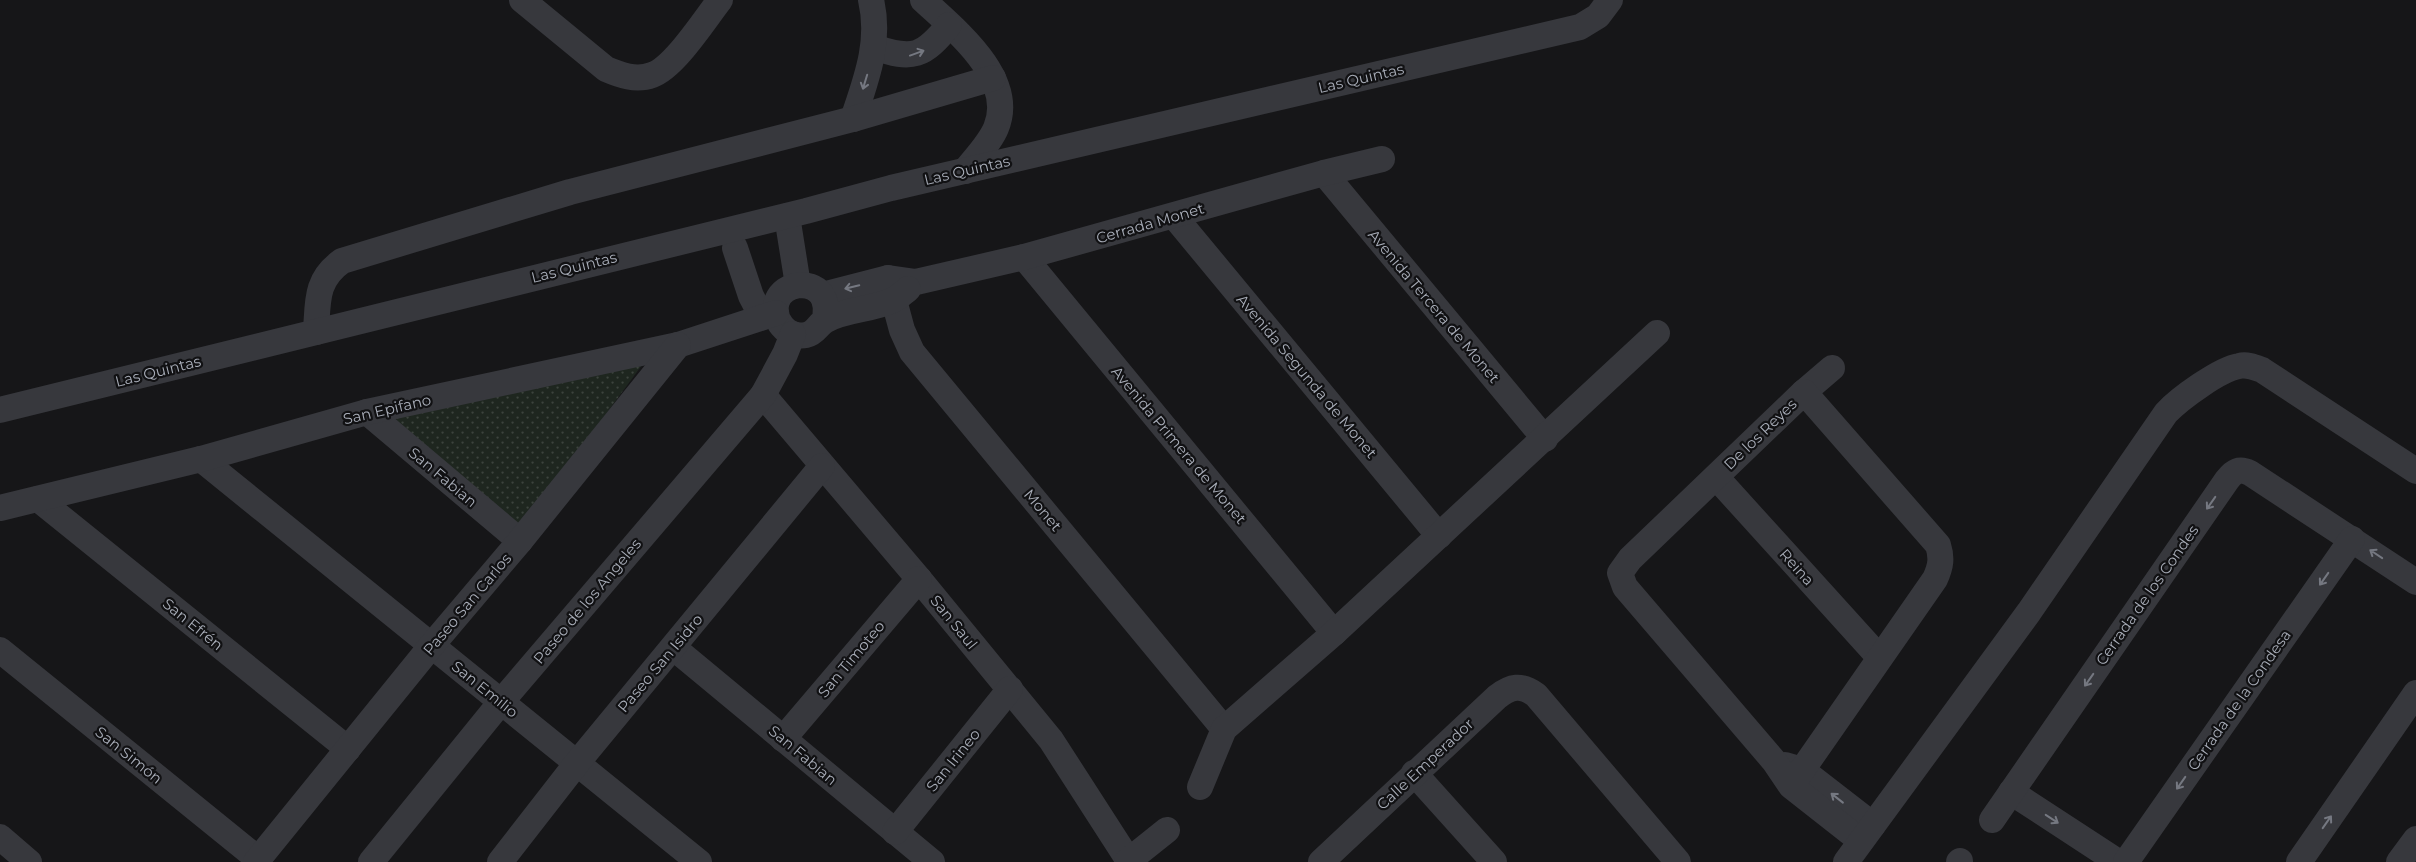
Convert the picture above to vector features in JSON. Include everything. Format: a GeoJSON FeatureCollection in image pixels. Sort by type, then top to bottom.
{"type":"FeatureCollection","features":[{"type":"Feature","properties":{"kind":"street"},"geometry":{"type":"LineString","coordinates":[[522,0],[606,69],[622,76],[636,77],[652,75],[664,68],[683,48],[720,0]]}},
{"type":"Feature","properties":{"kind":"street"},"geometry":{"type":"LineString","coordinates":[[853,119],[874,47],[875,23],[871,0]]}},
{"type":"Feature","properties":{"kind":"street"},"geometry":{"type":"LineString","coordinates":[[923,0],[965,38],[996,86],[999,118],[996,129],[965,171]]}},
{"type":"Feature","properties":{"kind":"street","name":"Las Quintas"},"geometry":{"type":"LineString","coordinates":[[0,410],[787,216],[891,188],[1580,27],[1598,16],[1610,0]]}},
{"type":"Feature","properties":{"kind":"street"},"geometry":{"type":"LineString","coordinates":[[874,47],[894,54],[909,56],[920,53],[932,46],[949,24]]}},
{"type":"Feature","properties":{"kind":"street"},"geometry":{"type":"LineString","coordinates":[[316,332],[322,282],[330,270],[342,261],[570,192],[853,119],[996,86]]}},
{"type":"Feature","properties":{"kind":"street","name":"Cerrada Monet"},"geometry":{"type":"LineString","coordinates":[[891,289],[1024,257],[1324,173],[1382,159]]}},
{"type":"Feature","properties":{"kind":"street","name":"Avenida Tercera de Monet"},"geometry":{"type":"LineString","coordinates":[[1324,173],[1544,439]]}},
{"type":"Feature","properties":{"kind":"street"},"geometry":{"type":"LineString","coordinates":[[787,216],[798,285]]}},
{"type":"Feature","properties":{"kind":"street","name":"Avenida Segunda de Monet"},"geometry":{"type":"LineString","coordinates":[[1174,216],[1440,536]]}},
{"type":"Feature","properties":{"kind":"street"},"geometry":{"type":"LineString","coordinates":[[736,248],[751,296],[781,326],[793,334],[806,335],[811,333],[817,330],[825,320],[891,289]]}},
{"type":"Feature","properties":{"kind":"street","name":"Avenida Primera de Monet"},"geometry":{"type":"LineString","coordinates":[[1024,257],[1334,633]]}},
{"type":"Feature","properties":{"kind":"street"},"geometry":{"type":"LineString","coordinates":[[769,315],[777,300],[786,290],[798,285],[811,286],[822,294],[826,307],[825,320]]}},
{"type":"Feature","properties":{"kind":"street"},"geometry":{"type":"LineString","coordinates":[[822,294],[891,289]]}},
{"type":"Feature","properties":{"kind":"street","name":"Monet"},"geometry":{"type":"LineString","coordinates":[[891,289],[906,342],[912,352],[1224,729]]}},
{"type":"Feature","properties":{"kind":"street","name":"San Epifano"},"geometry":{"type":"LineString","coordinates":[[0,508],[201,459],[367,412],[678,344],[769,315]]}},
{"type":"Feature","properties":{"kind":"street"},"geometry":{"type":"LineString","coordinates":[[1200,787],[1224,729],[1334,633],[1657,333]]}},
{"type":"Feature","properties":{"kind":"street","name":"Paseo de los Angeles"},"geometry":{"type":"LineString","coordinates":[[371,862],[501,702],[763,395],[785,354],[793,334]]}},
{"type":"Feature","properties":{"kind":"street","name":"Paseo San Carlos"},"geometry":{"type":"LineString","coordinates":[[257,861],[432,645],[520,541],[678,344]]}},
{"type":"Feature","properties":{"kind":"street"},"geometry":{"type":"LineString","coordinates":[[1846,862],[2029,612],[2166,413],[2192,390],[2237,366],[2249,366],[2262,370],[2416,471]]}},
{"type":"Feature","properties":{"kind":"street"},"geometry":{"type":"LineString","coordinates":[[1804,392],[1832,368]]}},
{"type":"Feature","properties":{"kind":"street","name":"De los Reyes"},"geometry":{"type":"LineString","coordinates":[[1804,392],[1938,545],[1940,568],[1797,778],[1774,761],[1625,587],[1620,573],[1630,559],[1804,392]]}},
{"type":"Feature","properties":{"kind":"street","name":"San Saul"},"geometry":{"type":"LineString","coordinates":[[763,395],[919,579],[1051,740],[1078,779],[1128,861]]}},
{"type":"Feature","properties":{"kind":"street","name":"San Fabian"},"geometry":{"type":"LineString","coordinates":[[367,412],[520,541]]}},
{"type":"Feature","properties":{"kind":"street","name":"San Emilio"},"geometry":{"type":"LineString","coordinates":[[201,459],[699,862]]}},
{"type":"Feature","properties":{"kind":"street","name":"Paseo San Isidro"},"geometry":{"type":"LineString","coordinates":[[500,862],[576,763],[674,648],[822,466]]}},
{"type":"Feature","properties":{"kind":"street","name":"Cerrada de los Condes"},"geometry":{"type":"LineString","coordinates":[[2011,792],[2232,473],[2243,470],[2250,473],[2416,582]]}},
{"type":"Feature","properties":{"kind":"street","name":"Reina"},"geometry":{"type":"LineString","coordinates":[[1716,477],[1879,657]]}},
{"type":"Feature","properties":{"kind":"street","name":"San Efrén"},"geometry":{"type":"LineString","coordinates":[[38,499],[348,749]]}},
{"type":"Feature","properties":{"kind":"street","name":"Cerrada de la Condesa"},"geometry":{"type":"LineString","coordinates":[[2126,862],[2352,539]]}},
{"type":"Feature","properties":{"kind":"street","name":"San Timoteo"},"geometry":{"type":"LineString","coordinates":[[783,739],[919,579]]}},
{"type":"Feature","properties":{"kind":"street","name":"San Fabian"},"geometry":{"type":"LineString","coordinates":[[674,648],[932,862]]}},
{"type":"Feature","properties":{"kind":"street","name":"San Simón"},"geometry":{"type":"LineString","coordinates":[[0,650],[257,861]]}},
{"type":"Feature","properties":{"kind":"street","name":"Calle Emperador"},"geometry":{"type":"LineString","coordinates":[[1321,862],[1414,772],[1507,688],[1518,686],[1528,689],[1536,695],[1678,862]]}},
{"type":"Feature","properties":{"kind":"street","name":"San Irineo"},"geometry":{"type":"LineString","coordinates":[[895,832],[1010,689]]}},
{"type":"Feature","properties":{"kind":"street"},"geometry":{"type":"LineString","coordinates":[[2299,862],[2416,693]]}},
{"type":"Feature","properties":{"kind":"street"},"geometry":{"type":"LineString","coordinates":[[1414,772],[1494,862]]}},
{"type":"Feature","properties":{"kind":"street"},"geometry":{"type":"LineString","coordinates":[[1797,778],[1867,833]]}},
{"type":"Feature","properties":{"kind":"street"},"geometry":{"type":"LineString","coordinates":[[1992,820],[2011,792],[2118,862]]}},
{"type":"Feature","properties":{"kind":"street"},"geometry":{"type":"LineString","coordinates":[[1128,861],[1167,830]]}},
{"type":"Feature","properties":{"kind":"street"},"geometry":{"type":"LineString","coordinates":[[0,837],[29,862]]}},
{"type":"Feature","properties":{"kind":"street"},"geometry":{"type":"LineString","coordinates":[[2399,862],[2416,839]]}},
{"type":"Feature","properties":{"kind":"shaded area"},"geometry":{"type":"Polygon","coordinates":[[[642,365],[520,531],[383,413],[642,365]]]}}]}
